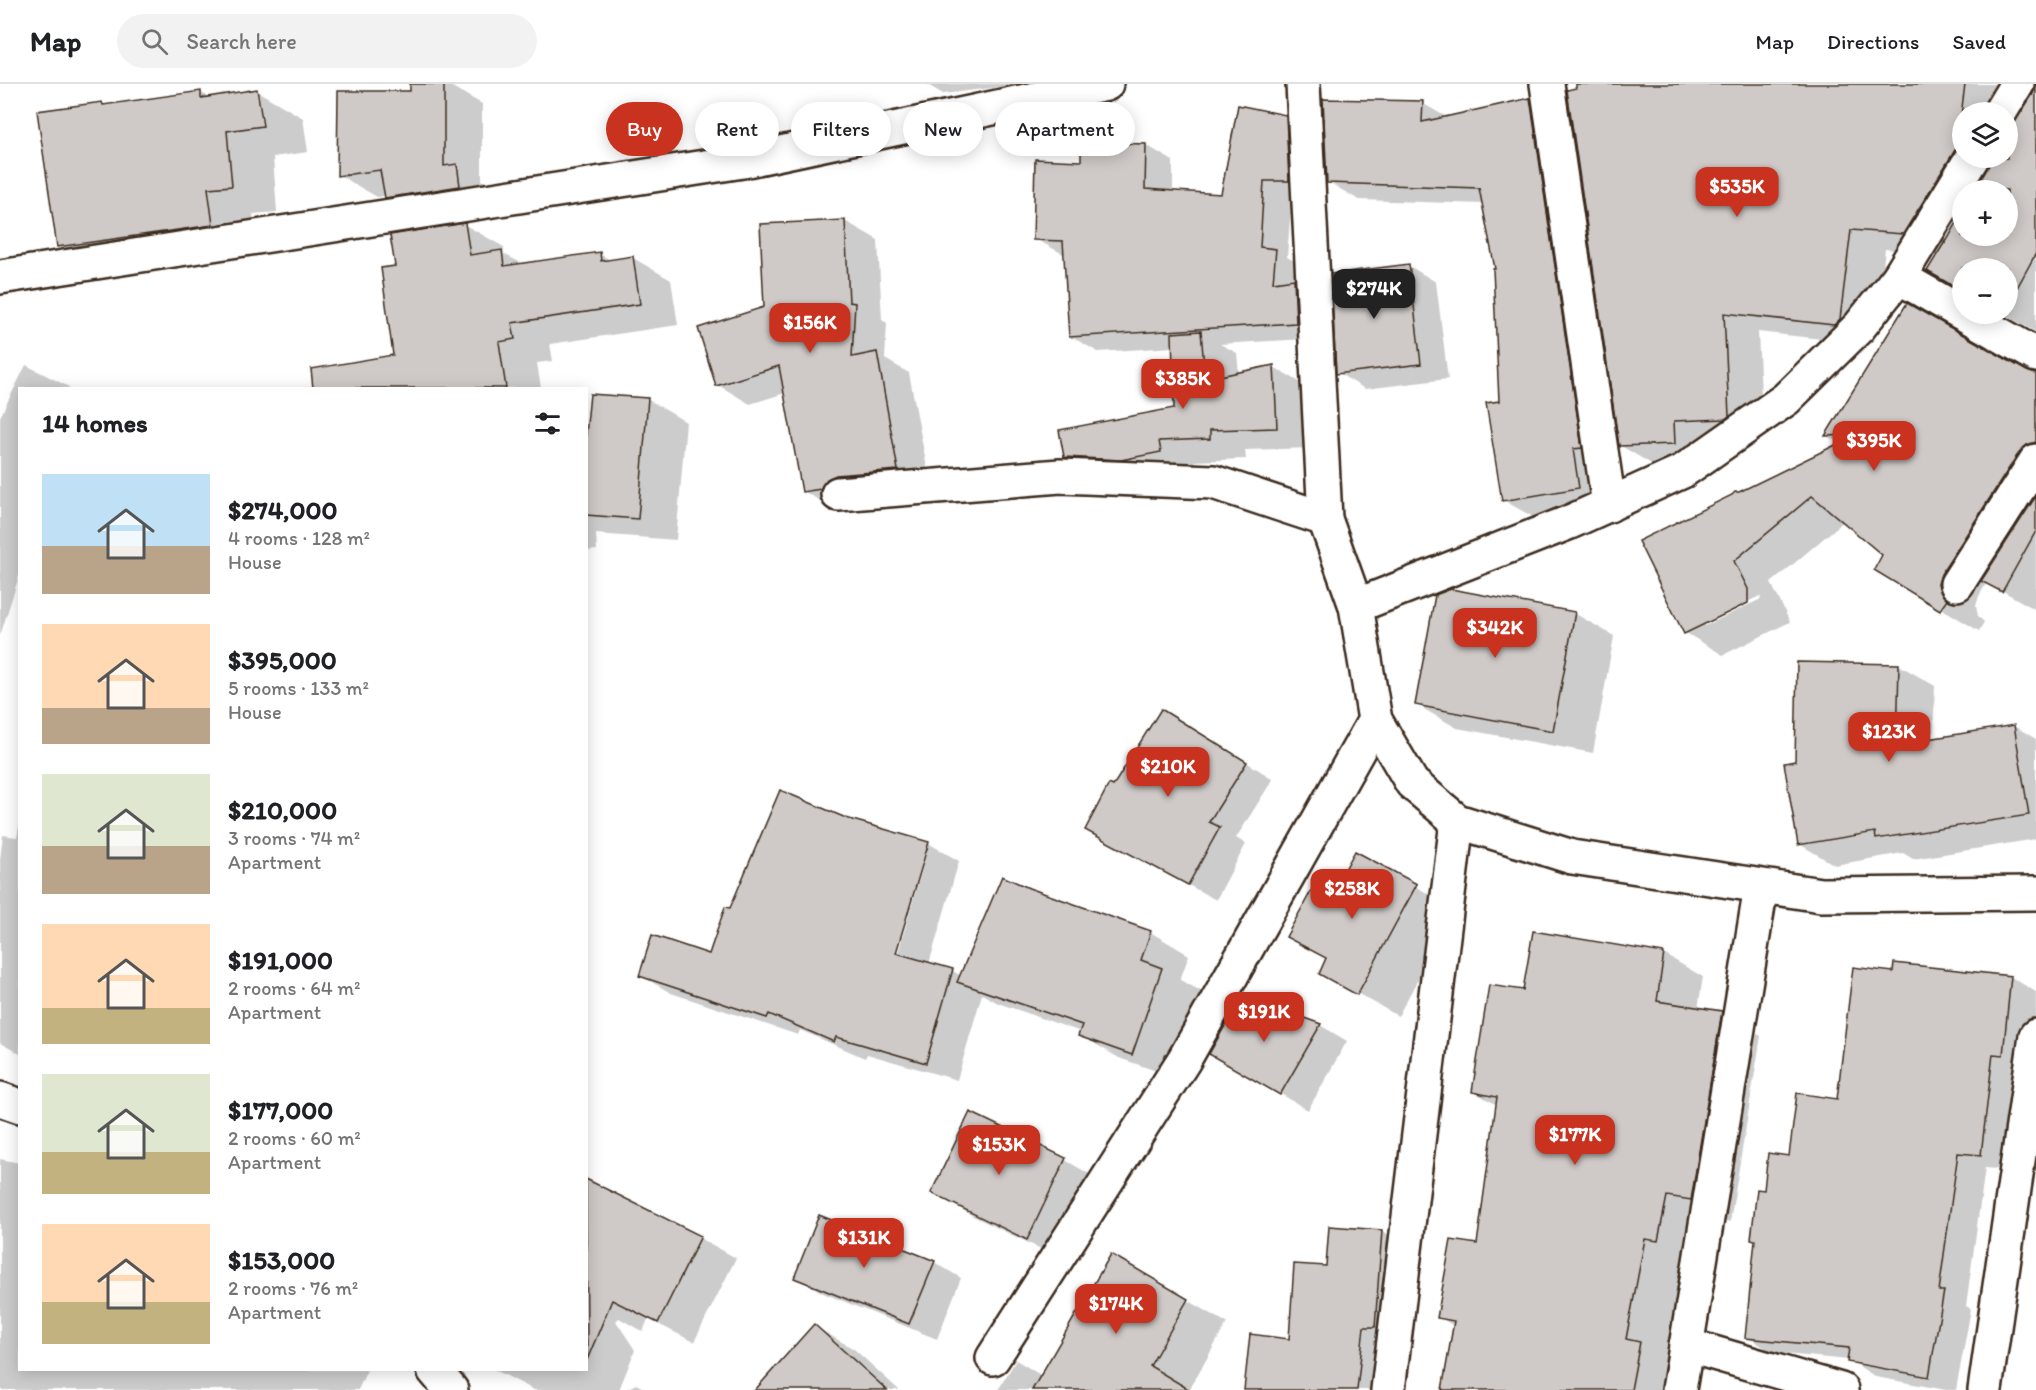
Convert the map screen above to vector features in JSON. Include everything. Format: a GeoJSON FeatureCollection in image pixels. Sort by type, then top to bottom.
{"type":"FeatureCollection","features":[{"type":"Feature","properties":{"kind":"street"},"geometry":{"type":"LineString","coordinates":[[0,277],[743,161],[1106,84]]}},
{"type":"Feature","properties":{"kind":"street"},"geometry":{"type":"LineString","coordinates":[[1303,84],[1325,519],[1356,606],[1375,720],[1412,783],[1457,821],[1572,857],[1821,895],[2036,893]]}},
{"type":"Feature","properties":{"kind":"street"},"geometry":{"type":"LineString","coordinates":[[1547,84],[1609,505]]}},
{"type":"Feature","properties":{"kind":"street"},"geometry":{"type":"LineString","coordinates":[[2006,102],[2018,84]]}},
{"type":"Feature","properties":{"kind":"street"},"geometry":{"type":"LineString","coordinates":[[1356,606],[1570,522],[1683,471],[1786,399],[1859,327],[1899,277],[1966,168]]}},
{"type":"Feature","properties":{"kind":"street"},"geometry":{"type":"LineString","coordinates":[[1899,277],[1952,307]]}},
{"type":"Feature","properties":{"kind":"street"},"geometry":{"type":"LineString","coordinates":[[1982,324],[2036,355]]}},
{"type":"Feature","properties":{"kind":"street"},"geometry":{"type":"LineString","coordinates":[[1957,584],[2036,461]]}},
{"type":"Feature","properties":{"kind":"street"},"geometry":{"type":"LineString","coordinates":[[838,494],[1060,476],[1213,482],[1325,519]]}},
{"type":"Feature","properties":{"kind":"street"},"geometry":{"type":"LineString","coordinates":[[993,1358],[1184,1060],[1375,720]]}},
{"type":"Feature","properties":{"kind":"street"},"geometry":{"type":"LineString","coordinates":[[1388,1390],[1457,821]]}},
{"type":"Feature","properties":{"kind":"street"},"geometry":{"type":"LineString","coordinates":[[1679,1390],[1761,887]]}},
{"type":"Feature","properties":{"kind":"street"},"geometry":{"type":"LineString","coordinates":[[1985,1390],[2036,1036]]}},
{"type":"Feature","properties":{"kind":"street"},"geometry":{"type":"LineString","coordinates":[[0,1099],[18,1105]]}},
{"type":"Feature","properties":{"kind":"street"},"geometry":{"type":"LineString","coordinates":[[1686,1345],[1841,1390]]}},
{"type":"Feature","properties":{"kind":"street"},"geometry":{"type":"LineString","coordinates":[[435,1371],[451,1390]]}},
{"type":"Feature","properties":{"kind":"building"},"geometry":{"type":"Polygon","coordinates":[[[410,84],[444,84],[444,166],[457,164],[460,186],[385,198],[380,170],[337,176],[338,91],[410,91],[410,84]]]}},
{"type":"Feature","properties":{"kind":"building"},"geometry":{"type":"Polygon","coordinates":[[[1576,84],[1965,84],[1963,102],[1952,102],[1952,155],[1903,234],[1851,230],[1840,319],[1834,325],[1724,313],[1729,416],[1725,419],[1674,421],[1675,444],[1619,446],[1567,90],[1576,88],[1576,84]]]}},
{"type":"Feature","properties":{"kind":"building"},"geometry":{"type":"Polygon","coordinates":[[[2036,84],[2036,253],[2018,286],[2018,258],[1952,258],[1952,285],[1927,271],[1952,232],[1952,246],[2018,246],[2018,180],[1981,180],[1987,168],[2018,168],[2018,116],[2033,94],[2036,84]]]}},
{"type":"Feature","properties":{"kind":"building"},"geometry":{"type":"Polygon","coordinates":[[[257,89],[263,126],[227,131],[232,186],[208,188],[213,225],[57,247],[37,111],[102,102],[103,105],[201,91],[201,98],[257,89]]]}},
{"type":"Feature","properties":{"kind":"building"},"geometry":{"type":"Polygon","coordinates":[[[1530,98],[1582,448],[1573,449],[1579,488],[1502,501],[1486,403],[1499,401],[1493,269],[1495,269],[1479,188],[1327,183],[1323,99],[1423,101],[1422,122],[1530,98]]]}},
{"type":"Feature","properties":{"kind":"building"},"geometry":{"type":"Polygon","coordinates":[[[1238,105],[1286,115],[1289,181],[1264,181],[1260,247],[1276,249],[1273,282],[1294,279],[1296,323],[1069,337],[1063,241],[1033,240],[1035,159],[1081,161],[1081,156],[1135,156],[1135,144],[1146,144],[1145,189],[1221,194],[1238,105]]]}},
{"type":"Feature","properties":{"kind":"building"},"geometry":{"type":"Polygon","coordinates":[[[845,220],[849,302],[855,303],[852,357],[877,352],[898,470],[836,475],[827,479],[821,489],[802,492],[779,366],[716,386],[698,328],[764,307],[760,224],[845,220]]]}},
{"type":"Feature","properties":{"kind":"building"},"geometry":{"type":"Polygon","coordinates":[[[465,223],[470,255],[502,250],[504,266],[600,252],[601,261],[633,256],[640,304],[512,323],[515,339],[499,342],[506,387],[313,387],[311,369],[393,355],[381,268],[395,266],[390,235],[465,223]]]}},
{"type":"Feature","properties":{"kind":"building"},"geometry":{"type":"Polygon","coordinates":[[[1409,264],[1421,364],[1336,374],[1331,274],[1409,264]]]}},
{"type":"Feature","properties":{"kind":"building"},"geometry":{"type":"Polygon","coordinates":[[[1907,303],[2036,374],[2036,442],[2020,451],[1941,574],[1938,584],[1947,600],[1940,610],[1874,570],[1882,555],[1812,496],[1734,561],[1748,589],[1748,603],[1684,634],[1638,541],[1856,435],[1825,436],[1907,303]]]}},
{"type":"Feature","properties":{"kind":"building"},"geometry":{"type":"Polygon","coordinates":[[[1201,331],[1205,379],[1274,365],[1277,428],[1210,430],[1210,439],[1159,441],[1161,452],[1121,460],[1064,457],[1059,430],[1174,408],[1172,333],[1201,331]]]}},
{"type":"Feature","properties":{"kind":"building"},"geometry":{"type":"Polygon","coordinates":[[[590,394],[648,398],[638,519],[588,515],[590,394]]]}},
{"type":"Feature","properties":{"kind":"building"},"geometry":{"type":"Polygon","coordinates":[[[2036,496],[2036,531],[2002,592],[1981,581],[2036,496]]]}},
{"type":"Feature","properties":{"kind":"building"},"geometry":{"type":"Polygon","coordinates":[[[1451,589],[1575,612],[1553,731],[1415,705],[1435,595],[1451,589]]]}},
{"type":"Feature","properties":{"kind":"building"},"geometry":{"type":"Polygon","coordinates":[[[1797,662],[1899,664],[1897,744],[2014,725],[2029,815],[1876,839],[1875,832],[1798,845],[1784,763],[1795,761],[1797,662]]]}},
{"type":"Feature","properties":{"kind":"building"},"geometry":{"type":"Polygon","coordinates":[[[1161,709],[1247,762],[1209,822],[1220,827],[1188,885],[1085,830],[1109,784],[1113,786],[1161,709]]]}},
{"type":"Feature","properties":{"kind":"building"},"geometry":{"type":"Polygon","coordinates":[[[780,790],[846,818],[929,842],[896,953],[953,969],[926,1063],[836,1037],[834,1042],[769,1014],[767,1018],[639,976],[652,935],[709,954],[725,907],[730,908],[780,790]]]}},
{"type":"Feature","properties":{"kind":"building"},"geometry":{"type":"Polygon","coordinates":[[[1355,851],[1417,884],[1357,995],[1319,974],[1326,958],[1286,937],[1316,882],[1333,891],[1355,851]]]}},
{"type":"Feature","properties":{"kind":"building"},"geometry":{"type":"Polygon","coordinates":[[[1002,876],[1029,888],[1151,931],[1141,960],[1162,968],[1132,1055],[1078,1036],[1082,1025],[957,982],[1002,876]]]}},
{"type":"Feature","properties":{"kind":"building"},"geometry":{"type":"Polygon","coordinates":[[[1533,931],[1664,953],[1657,1001],[1722,1011],[1691,1200],[1667,1196],[1658,1241],[1645,1239],[1626,1339],[1640,1342],[1631,1390],[1442,1390],[1454,1321],[1437,1318],[1451,1240],[1477,1244],[1497,1097],[1472,1092],[1489,985],[1523,990],[1533,931]]]}},
{"type":"Feature","properties":{"kind":"building"},"geometry":{"type":"Polygon","coordinates":[[[1894,963],[2011,976],[2003,1055],[1993,1054],[1981,1155],[1958,1153],[1939,1291],[1944,1291],[1929,1377],[1847,1362],[1849,1348],[1745,1338],[1755,1240],[1751,1239],[1757,1189],[1764,1190],[1768,1153],[1789,1156],[1797,1093],[1837,1099],[1853,967],[1893,972],[1894,963]]]}},
{"type":"Feature","properties":{"kind":"building"},"geometry":{"type":"Polygon","coordinates":[[[1242,996],[1321,1024],[1280,1095],[1209,1054],[1242,996]]]}},
{"type":"Feature","properties":{"kind":"building"},"geometry":{"type":"Polygon","coordinates":[[[970,1112],[1066,1158],[1027,1240],[931,1193],[970,1112]]]}},
{"type":"Feature","properties":{"kind":"building"},"geometry":{"type":"Polygon","coordinates":[[[588,1180],[701,1236],[658,1323],[612,1300],[588,1358],[588,1180]]]}},
{"type":"Feature","properties":{"kind":"building"},"geometry":{"type":"Polygon","coordinates":[[[819,1215],[935,1261],[909,1324],[794,1278],[819,1215]]]}},
{"type":"Feature","properties":{"kind":"building"},"geometry":{"type":"Polygon","coordinates":[[[1329,1226],[1382,1230],[1375,1327],[1364,1327],[1357,1390],[1244,1390],[1250,1334],[1289,1339],[1294,1264],[1326,1266],[1329,1226]]]}},
{"type":"Feature","properties":{"kind":"building"},"geometry":{"type":"Polygon","coordinates":[[[1111,1254],[1188,1299],[1150,1366],[1190,1390],[1032,1390],[1111,1254]]]}},
{"type":"Feature","properties":{"kind":"building"},"geometry":{"type":"Polygon","coordinates":[[[814,1324],[887,1390],[755,1390],[814,1324]]]}}]}
